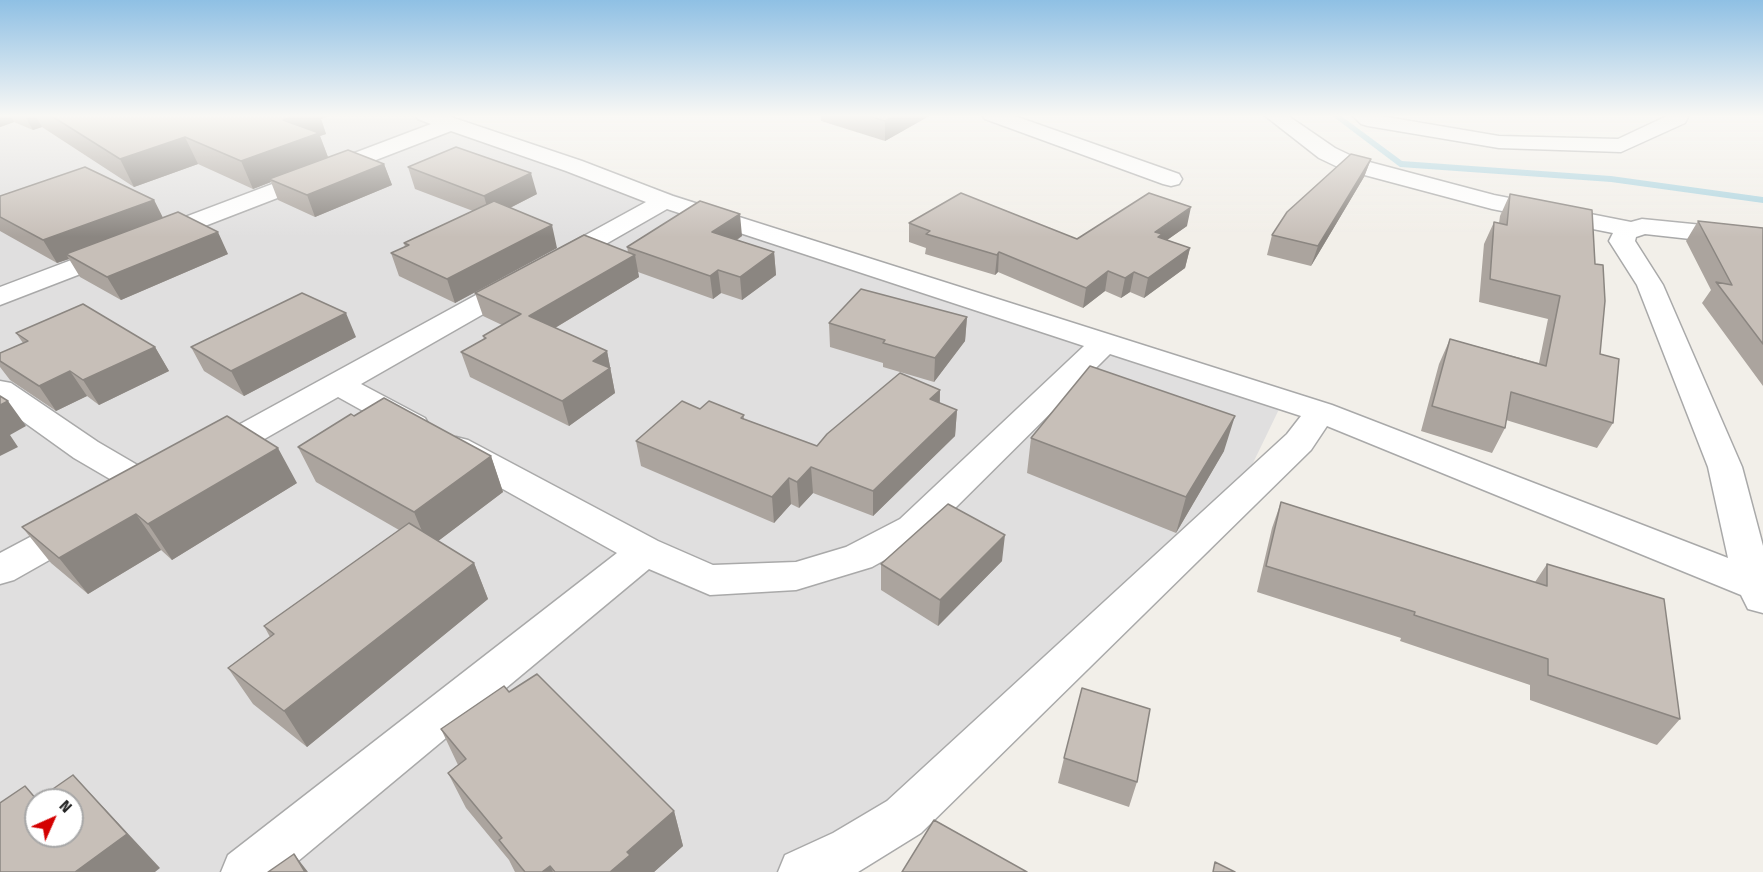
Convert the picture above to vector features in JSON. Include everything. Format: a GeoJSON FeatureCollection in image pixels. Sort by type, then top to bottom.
{"type":"FeatureCollection","features":[{"type":"Feature","properties":{"kind":"street"},"geometry":{"type":"LineString","coordinates":[[0,297],[368,156]]}},
{"type":"Feature","properties":{"kind":"street"},"geometry":{"type":"LineString","coordinates":[[544,156],[665,201],[1321,412],[1760,592]]}},
{"type":"Feature","properties":{"kind":"street"},"geometry":{"type":"LineString","coordinates":[[1106,156],[1171,179]]}},
{"type":"Feature","properties":{"kind":"street"},"geometry":{"type":"LineString","coordinates":[[1333,156],[1350,164],[1492,202],[1631,230]]}},
{"type":"Feature","properties":{"kind":"street"},"geometry":{"type":"LineString","coordinates":[[0,570],[665,201]]}},
{"type":"Feature","properties":{"kind":"street"},"geometry":{"type":"LineString","coordinates":[[1760,592],[1748,561],[1725,467],[1650,285],[1622,241],[1625,233],[1631,230],[1652,227],[1763,238]]}},
{"type":"Feature","properties":{"kind":"street"},"geometry":{"type":"LineString","coordinates":[[338,384],[645,551],[710,580],[796,576],[859,557],[913,528],[1104,342]]}},
{"type":"Feature","properties":{"kind":"street"},"geometry":{"type":"LineString","coordinates":[[0,390],[86,450],[171,476]]}},
{"type":"Feature","properties":{"kind":"street"},"geometry":{"type":"LineString","coordinates":[[803,872],[851,850],[904,817],[1299,442],[1321,412]]}},
{"type":"Feature","properties":{"kind":"street"},"geometry":{"type":"LineString","coordinates":[[246,872],[645,551]]}},
{"type":"Feature","properties":{"kind":"shaded area"},"geometry":{"type":"Polygon","coordinates":[[[0,156],[561,156],[1283,401],[1210,552],[822,872],[0,872],[0,156]]]}},
{"type":"Feature","properties":{"kind":"building"},"geometry":{"type":"Polygon","coordinates":[[[115,156],[130,156],[120,159],[115,156]]]}},
{"type":"Feature","properties":{"kind":"building"},"geometry":{"type":"Polygon","coordinates":[[[229,156],[256,156],[241,161],[229,156]]]}},
{"type":"Feature","properties":{"kind":"building"},"geometry":{"type":"Polygon","coordinates":[[[332,156],[363,156],[384,164],[307,195],[269,179],[332,156]]]}},
{"type":"Feature","properties":{"kind":"building"},"geometry":{"type":"Polygon","coordinates":[[[435,156],[481,156],[531,173],[484,196],[408,167],[435,156]]]}},
{"type":"Feature","properties":{"kind":"building"},"geometry":{"type":"Polygon","coordinates":[[[1349,156],[1371,159],[1318,246],[1272,235],[1287,212],[1349,156]]]}},
{"type":"Feature","properties":{"kind":"building"},"geometry":{"type":"Polygon","coordinates":[[[85,167],[154,200],[43,240],[0,217],[0,196],[85,167]]]}},
{"type":"Feature","properties":{"kind":"building"},"geometry":{"type":"Polygon","coordinates":[[[961,193],[1077,239],[1149,193],[1191,207],[1155,232],[1162,234],[1158,237],[1190,248],[1148,278],[1134,272],[1125,278],[1108,271],[1086,288],[999,252],[997,255],[926,234],[930,231],[909,223],[961,193]]]}},
{"type":"Feature","properties":{"kind":"building"},"geometry":{"type":"Polygon","coordinates":[[[1510,194],[1592,210],[1595,264],[1603,265],[1605,301],[1600,354],[1619,359],[1613,423],[1511,392],[1505,428],[1432,406],[1450,339],[1546,366],[1560,296],[1490,279],[1494,222],[1507,225],[1510,194]]]}},
{"type":"Feature","properties":{"kind":"building"},"geometry":{"type":"Polygon","coordinates":[[[494,201],[552,225],[447,279],[391,253],[409,245],[404,243],[494,201]]]}},
{"type":"Feature","properties":{"kind":"building"},"geometry":{"type":"Polygon","coordinates":[[[700,201],[740,214],[712,232],[774,252],[740,277],[718,270],[710,276],[627,247],[700,201]]]}},
{"type":"Feature","properties":{"kind":"building"},"geometry":{"type":"Polygon","coordinates":[[[178,212],[218,232],[107,277],[66,254],[178,212]]]}},
{"type":"Feature","properties":{"kind":"building"},"geometry":{"type":"Polygon","coordinates":[[[1698,221],[1763,228],[1763,344],[1716,282],[1732,285],[1698,221]]]}},
{"type":"Feature","properties":{"kind":"building"},"geometry":{"type":"Polygon","coordinates":[[[584,235],[635,255],[529,316],[607,351],[593,361],[610,368],[562,401],[461,352],[521,314],[475,293],[584,235]]]}},
{"type":"Feature","properties":{"kind":"building"},"geometry":{"type":"Polygon","coordinates":[[[861,289],[967,317],[935,358],[883,343],[885,340],[829,323],[861,289]]]}},
{"type":"Feature","properties":{"kind":"building"},"geometry":{"type":"Polygon","coordinates":[[[302,293],[346,313],[231,371],[191,347],[302,293]]]}},
{"type":"Feature","properties":{"kind":"building"},"geometry":{"type":"Polygon","coordinates":[[[83,304],[155,347],[83,380],[70,371],[39,386],[0,361],[0,353],[28,341],[16,333],[83,304]]]}},
{"type":"Feature","properties":{"kind":"building"},"geometry":{"type":"Polygon","coordinates":[[[1090,366],[1235,416],[1186,497],[1031,438],[1090,366]]]}},
{"type":"Feature","properties":{"kind":"building"},"geometry":{"type":"Polygon","coordinates":[[[900,373],[940,390],[930,399],[957,410],[873,491],[811,467],[797,482],[789,478],[772,497],[636,441],[682,401],[700,409],[709,401],[744,415],[741,418],[817,446],[827,434],[900,373]]]}},
{"type":"Feature","properties":{"kind":"building"},"geometry":{"type":"Polygon","coordinates":[[[0,396],[8,401],[0,405],[0,396]]]}},
{"type":"Feature","properties":{"kind":"building"},"geometry":{"type":"Polygon","coordinates":[[[384,398],[491,456],[414,512],[298,447],[351,414],[354,416],[384,398]]]}},
{"type":"Feature","properties":{"kind":"building"},"geometry":{"type":"Polygon","coordinates":[[[227,416],[278,448],[148,524],[136,514],[59,558],[22,527],[227,416]]]}},
{"type":"Feature","properties":{"kind":"building"},"geometry":{"type":"Polygon","coordinates":[[[1281,502],[1547,586],[1547,564],[1664,599],[1680,719],[1548,675],[1548,659],[1414,615],[1415,612],[1266,566],[1281,502]]]}},
{"type":"Feature","properties":{"kind":"building"},"geometry":{"type":"Polygon","coordinates":[[[948,504],[1005,535],[940,600],[881,564],[948,504]]]}},
{"type":"Feature","properties":{"kind":"building"},"geometry":{"type":"Polygon","coordinates":[[[409,523],[474,563],[284,711],[228,668],[274,634],[264,626],[409,523]]]}},
{"type":"Feature","properties":{"kind":"building"},"geometry":{"type":"Polygon","coordinates":[[[537,674],[674,811],[627,852],[630,855],[610,872],[555,872],[550,866],[542,872],[525,872],[499,840],[502,838],[448,773],[466,759],[441,729],[504,686],[509,692],[537,674]]]}},
{"type":"Feature","properties":{"kind":"building"},"geometry":{"type":"Polygon","coordinates":[[[1082,688],[1150,709],[1137,782],[1064,758],[1082,688]]]}},
{"type":"Feature","properties":{"kind":"building"},"geometry":{"type":"Polygon","coordinates":[[[73,775],[127,834],[75,872],[0,872],[0,803],[25,786],[24,848],[84,848],[84,788],[54,788],[73,775]]]}},
{"type":"Feature","properties":{"kind":"building"},"geometry":{"type":"Polygon","coordinates":[[[934,820],[1027,872],[902,872],[934,820]]]}},
{"type":"Feature","properties":{"kind":"building"},"geometry":{"type":"Polygon","coordinates":[[[294,854],[305,872],[268,872],[294,854]]]}},
{"type":"Feature","properties":{"kind":"building"},"geometry":{"type":"Polygon","coordinates":[[[1215,862],[1235,872],[1213,872],[1215,862]]]}},
{"type":"Feature","properties":{"kind":"waterway"},"geometry":{"type":"LineString","coordinates":[[1389,156],[1400,164],[1611,179],[1763,200]]}}]}
